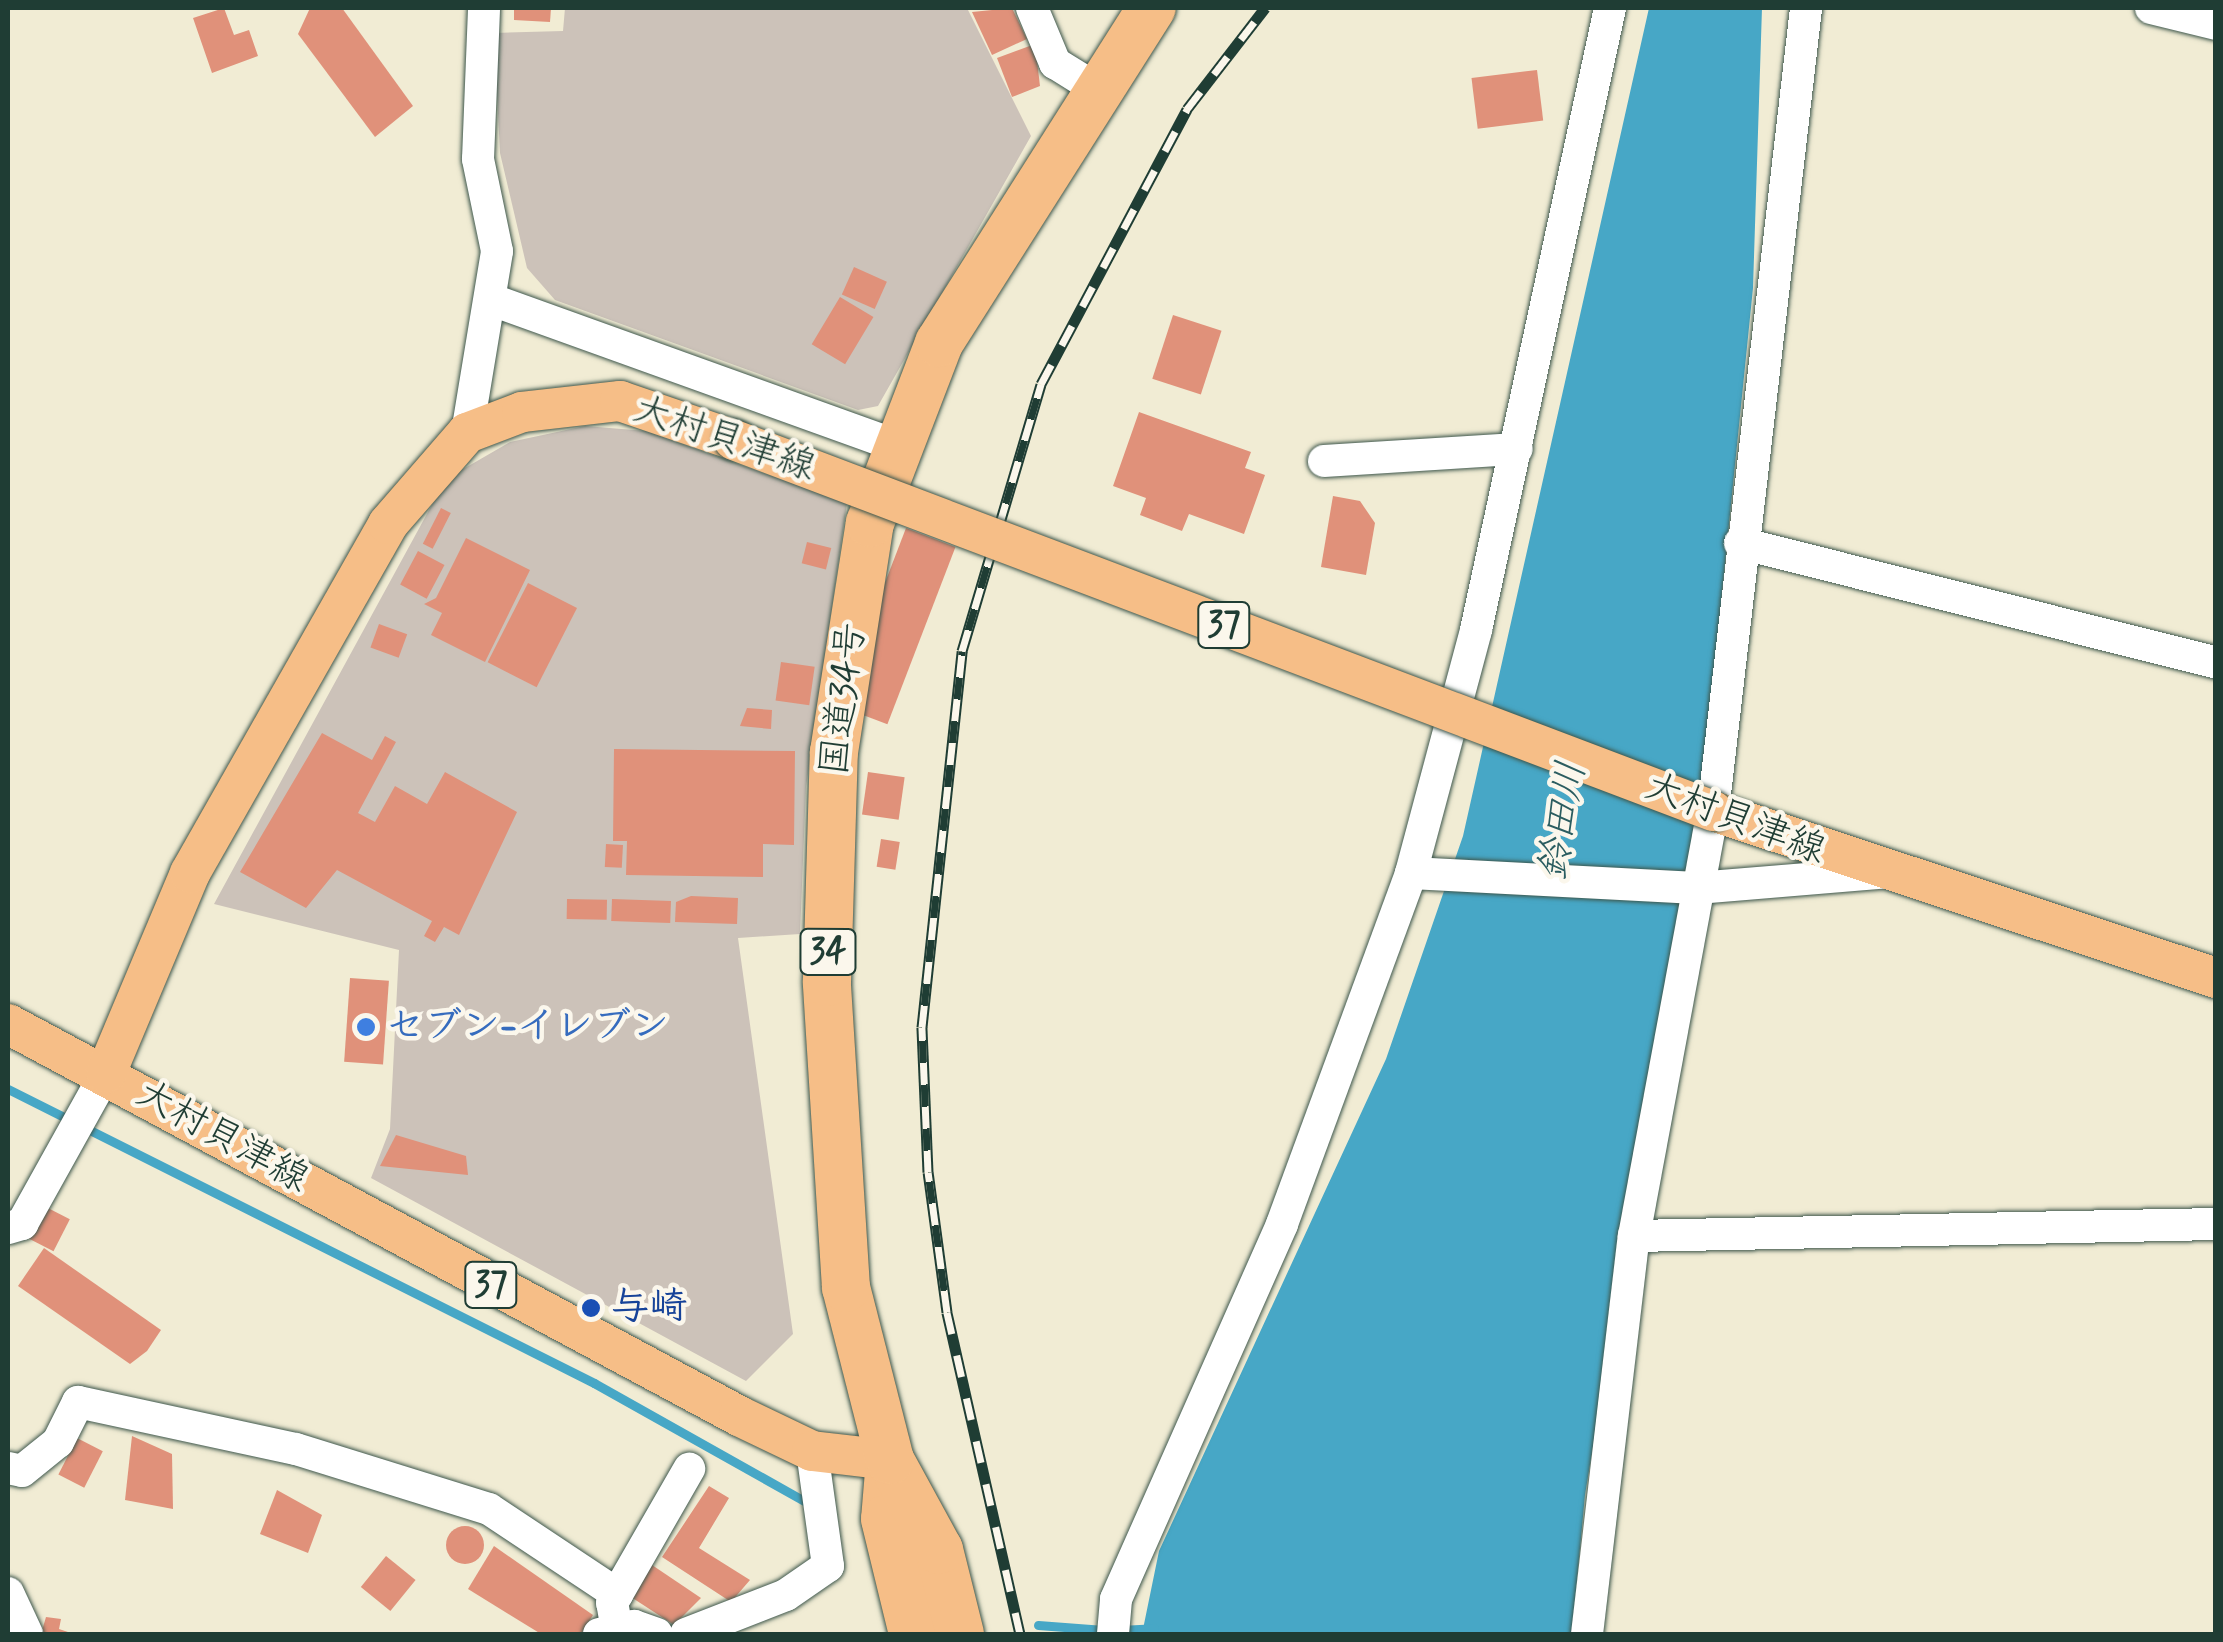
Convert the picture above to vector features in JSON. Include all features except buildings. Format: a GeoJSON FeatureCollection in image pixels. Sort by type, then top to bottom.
{"type":"FeatureCollection","features":[{"type":"Feature","properties":{"kind":"highway","name":"国道34号"},"geometry":{"type":"LineString","coordinates":[[960,1634],[939,1550],[890,1460],[846,1288],[828,982],[834,752],[870,523],[896,445],[938,342],[1152,8]]}},
{"type":"Feature","properties":{"kind":"highway","name":"国道34号"},"geometry":{"type":"LineString","coordinates":[[890,1460],[885,1518],[913,1634]]}},
{"type":"Feature","properties":{"kind":"main road","name":"大村貝津線"},"geometry":{"type":"LineString","coordinates":[[890,1460],[814,1469],[97,1090],[190,873],[388,524],[467,433],[522,412],[620,401],[734,440],[1880,873],[2216,978]]}},
{"type":"Feature","properties":{"kind":"main road"},"geometry":{"type":"LineString","coordinates":[[8,1024],[97,1090]]}},
{"type":"Feature","properties":{"kind":"street"},"geometry":{"type":"LineString","coordinates":[[467,433],[495,301],[497,252],[478,159],[484,8]]}},
{"type":"Feature","properties":{"kind":"street"},"geometry":{"type":"LineString","coordinates":[[1032,8],[1055,63],[1097,89]]}},
{"type":"Feature","properties":{"kind":"street"},"geometry":{"type":"LineString","coordinates":[[1113,1624],[1282,1224],[1424,872],[1610,8]]}},
{"type":"Feature","properties":{"kind":"street"},"geometry":{"type":"LineString","coordinates":[[1587,1634],[1634,1236],[1689,888],[1713,811],[1740,543],[1806,8]]}},
{"type":"Feature","properties":{"kind":"street"},"geometry":{"type":"LineString","coordinates":[[2151,8],[2216,24]]}},
{"type":"Feature","properties":{"kind":"street"},"geometry":{"type":"LineString","coordinates":[[495,301],[896,445]]}},
{"type":"Feature","properties":{"kind":"street"},"geometry":{"type":"LineString","coordinates":[[1324,461],[1517,449]]}},
{"type":"Feature","properties":{"kind":"street"},"geometry":{"type":"LineString","coordinates":[[1740,543],[2216,663]]}},
{"type":"Feature","properties":{"kind":"street"},"geometry":{"type":"LineString","coordinates":[[1424,872],[1689,888],[1880,873]]}},
{"type":"Feature","properties":{"kind":"street"},"geometry":{"type":"LineString","coordinates":[[8,1228],[22,1224],[97,1090]]}},
{"type":"Feature","properties":{"kind":"street"},"geometry":{"type":"LineString","coordinates":[[1634,1236],[2216,1224]]}},
{"type":"Feature","properties":{"kind":"street"},"geometry":{"type":"LineString","coordinates":[[8,1468],[22,1471],[58,1442],[78,1402],[296,1449],[489,1509],[617,1594]]}},
{"type":"Feature","properties":{"kind":"street"},"geometry":{"type":"LineString","coordinates":[[657,1634],[608,1632],[617,1594],[689,1469]]}},
{"type":"Feature","properties":{"kind":"street"},"geometry":{"type":"LineString","coordinates":[[686,1634],[786,1595],[828,1566],[814,1469]]}},
{"type":"Feature","properties":{"kind":"street"},"geometry":{"type":"LineString","coordinates":[[8,1594],[27,1634]]}},
{"type":"Feature","properties":{"kind":"shaded area"},"geometry":{"type":"Polygon","coordinates":[[[565,8],[967,8],[1031,136],[878,406],[858,410],[555,300],[527,268],[500,153],[494,33],[563,31],[565,8]]]}},
{"type":"Feature","properties":{"kind":"shaded area"},"geometry":{"type":"Polygon","coordinates":[[[585,426],[646,431],[847,503],[806,787],[800,934],[738,938],[793,1334],[746,1381],[371,1178],[390,1129],[399,950],[214,904],[446,479],[510,442],[585,426]]]}},
{"type":"Feature","properties":{"kind":"water","name":"鈴田川"},"geometry":{"type":"Polygon","coordinates":[[[1649,8],[1762,8],[1753,288],[1704,770],[1585,1495],[1572,1634],[1142,1634],[1159,1551],[1386,1059],[1463,836],[1649,8]]]}},
{"type":"Feature","properties":{"kind":"waterway"},"geometry":{"type":"LineString","coordinates":[[8,1089],[594,1383],[813,1506]]}},
{"type":"Feature","properties":{"kind":"waterway"},"geometry":{"type":"LineString","coordinates":[[1038,1625],[1104,1630]]}},
{"type":"Feature","properties":{"kind":"waterway"},"geometry":{"type":"LineString","coordinates":[[1120,1630],[1154,1628]]}},
{"type":"Feature","properties":{"kind":"railway"},"geometry":{"type":"LineString","coordinates":[[1020,1634],[947,1312],[928,1172],[922,1027],[962,651],[1041,384],[1187,109],[1265,8]]}},
{"type":"Feature","properties":{"kind":"place","name":"セブン-イレブン"},"geometry":{"type":"Point","coordinates":[366,1027]}},
{"type":"Feature","properties":{"kind":"place","name":"与崎"},"geometry":{"type":"Point","coordinates":[591,1308]}}]}
